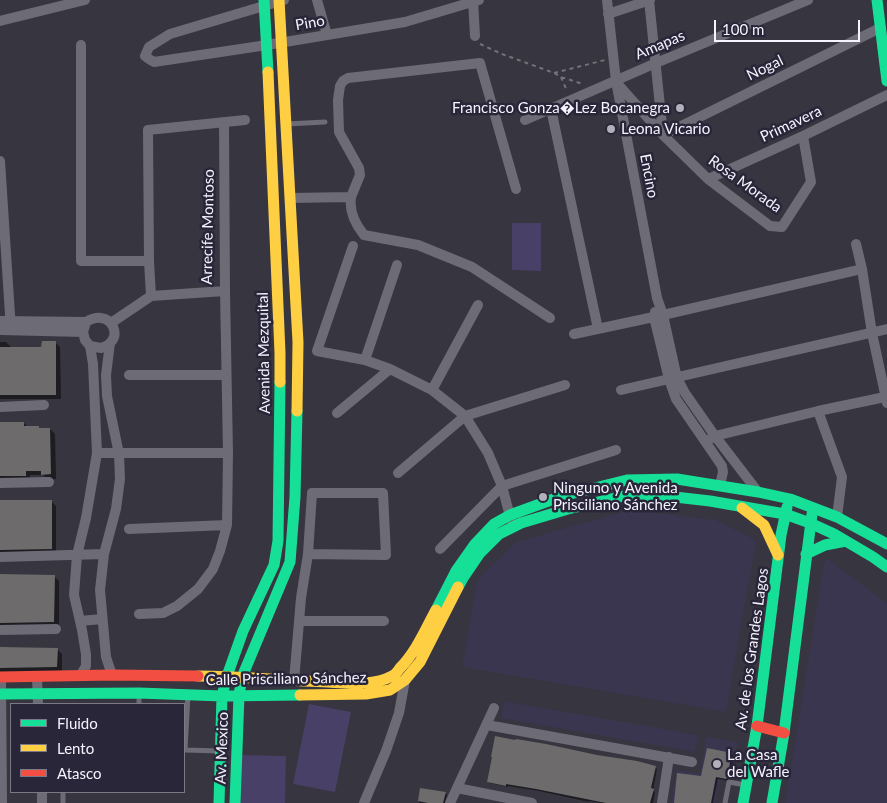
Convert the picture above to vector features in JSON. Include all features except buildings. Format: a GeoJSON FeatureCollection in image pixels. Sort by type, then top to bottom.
{"type":"FeatureCollection","features":[{"type":"Feature","properties":{"kind":"street"},"geometry":{"type":"LineString","coordinates":[[0,21],[60,3],[85,0]]}},
{"type":"Feature","properties":{"kind":"street"},"geometry":{"type":"LineString","coordinates":[[239,695],[242,677],[290,562],[296,460],[298,342],[281,0],[264,3]]}},
{"type":"Feature","properties":{"kind":"street"},"geometry":{"type":"LineString","coordinates":[[317,0],[327,35]]}},
{"type":"Feature","properties":{"kind":"street","name":"Encino"},"geometry":{"type":"LineString","coordinates":[[607,0],[616,81],[659,316]]}},
{"type":"Feature","properties":{"kind":"street"},"geometry":{"type":"LineString","coordinates":[[608,14],[649,0]]}},
{"type":"Feature","properties":{"kind":"street","name":"Encino"},"geometry":{"type":"LineString","coordinates":[[649,0],[664,135]]}},
{"type":"Feature","properties":{"kind":"street","name":"Amapas"},"geometry":{"type":"LineString","coordinates":[[525,120],[808,0]]}},
{"type":"Feature","properties":{"kind":"street"},"geometry":{"type":"LineString","coordinates":[[876,0],[887,81]]}},
{"type":"Feature","properties":{"kind":"street"},"geometry":{"type":"LineString","coordinates":[[475,1],[475,36]]}},
{"type":"Feature","properties":{"kind":"street","name":"Pino"},"geometry":{"type":"LineString","coordinates":[[264,3],[170,34],[149,47],[145,56],[154,62],[282,43],[406,22],[475,1]]}},
{"type":"Feature","properties":{"kind":"street","name":"Avenida Mezquital"},"geometry":{"type":"LineString","coordinates":[[222,696],[243,631],[274,564],[278,541],[280,353],[264,3]]}},
{"type":"Feature","properties":{"kind":"street","name":"Nogal"},"geometry":{"type":"LineString","coordinates":[[664,135],[880,28]]}},
{"type":"Feature","properties":{"kind":"street"},"geometry":{"type":"LineString","coordinates":[[81,44],[80,261],[149,261]]}},
{"type":"Feature","properties":{"kind":"street"},"geometry":{"type":"LineString","coordinates":[[516,189],[480,63],[348,78],[343,81],[340,86],[338,100],[339,132],[359,168],[360,175],[351,197],[350,207],[357,226],[364,235],[418,245],[472,267],[550,318]]}},
{"type":"Feature","properties":{"kind":"street","name":"Rosa Morada"},"geometry":{"type":"LineString","coordinates":[[616,81],[664,135],[708,179],[770,226],[782,226],[811,182],[803,136]]}},
{"type":"Feature","properties":{"kind":"street","name":"Primavera"},"geometry":{"type":"LineString","coordinates":[[708,179],[887,95]]}},
{"type":"Feature","properties":{"kind":"street"},"geometry":{"type":"LineString","coordinates":[[551,109],[598,329]]}},
{"type":"Feature","properties":{"kind":"street"},"geometry":{"type":"LineString","coordinates":[[111,323],[151,296],[148,130],[245,120]]}},
{"type":"Feature","properties":{"kind":"street","name":"Arrecife Montoso"},"geometry":{"type":"LineString","coordinates":[[151,296],[225,291],[224,123]]}},
{"type":"Feature","properties":{"kind":"street"},"geometry":{"type":"LineString","coordinates":[[0,161],[7,324]]}},
{"type":"Feature","properties":{"kind":"street"},"geometry":{"type":"LineString","coordinates":[[290,198],[351,197]]}},
{"type":"Feature","properties":{"kind":"street"},"geometry":{"type":"LineString","coordinates":[[705,442],[714,436],[818,411],[886,400],[856,244]]}},
{"type":"Feature","properties":{"kind":"street"},"geometry":{"type":"LineString","coordinates":[[353,246],[317,351],[365,360],[390,369],[432,390],[465,416],[488,454],[502,486],[512,527]]}},
{"type":"Feature","properties":{"kind":"street"},"geometry":{"type":"LineString","coordinates":[[365,360],[397,265]]}},
{"type":"Feature","properties":{"kind":"street"},"geometry":{"type":"LineString","coordinates":[[574,334],[862,269]]}},
{"type":"Feature","properties":{"kind":"street"},"geometry":{"type":"LineString","coordinates":[[139,614],[163,613],[177,606],[198,589],[213,569],[227,525],[228,453],[225,291]]}},
{"type":"Feature","properties":{"kind":"street"},"geometry":{"type":"LineString","coordinates":[[432,390],[478,305]]}},
{"type":"Feature","properties":{"kind":"street"},"geometry":{"type":"LineString","coordinates":[[659,316],[676,399],[722,466],[723,472],[720,485]]}},
{"type":"Feature","properties":{"kind":"street"},"geometry":{"type":"LineString","coordinates":[[80,676],[86,666],[86,654],[74,595],[77,555],[86,518],[97,453],[93,364],[90,346],[85,340],[84,327],[92,318],[99,317],[111,323],[114,330],[106,375],[107,396],[119,454],[120,479],[116,509],[104,554],[100,590],[106,657],[112,675]]}},
{"type":"Feature","properties":{"kind":"street"},"geometry":{"type":"LineString","coordinates":[[0,330],[7,324],[84,327]]}},
{"type":"Feature","properties":{"kind":"street"},"geometry":{"type":"LineString","coordinates":[[621,390],[887,329]]}},
{"type":"Feature","properties":{"kind":"street"},"geometry":{"type":"LineString","coordinates":[[90,346],[101,348],[110,344]]}},
{"type":"Feature","properties":{"kind":"street"},"geometry":{"type":"LineString","coordinates":[[337,413],[390,369]]}},
{"type":"Feature","properties":{"kind":"street"},"geometry":{"type":"LineString","coordinates":[[129,375],[226,375]]}},
{"type":"Feature","properties":{"kind":"street"},"geometry":{"type":"LineString","coordinates":[[673,378],[714,436],[758,492]]}},
{"type":"Feature","properties":{"kind":"street"},"geometry":{"type":"LineString","coordinates":[[398,472],[465,416],[565,386]]}},
{"type":"Feature","properties":{"kind":"street"},"geometry":{"type":"LineString","coordinates":[[0,407],[44,405]]}},
{"type":"Feature","properties":{"kind":"street"},"geometry":{"type":"LineString","coordinates":[[818,411],[842,477],[837,517]]}},
{"type":"Feature","properties":{"kind":"street"},"geometry":{"type":"LineString","coordinates":[[440,549],[502,486],[616,450]]}},
{"type":"Feature","properties":{"kind":"street"},"geometry":{"type":"LineString","coordinates":[[97,453],[228,453]]}},
{"type":"Feature","properties":{"kind":"street","name":"Calle Prisciliano Sánchez"},"geometry":{"type":"LineString","coordinates":[[1,677],[112,675],[227,676],[363,683],[393,676],[407,662],[415,649],[456,571],[475,544],[494,524],[510,515],[562,496],[627,480],[677,480],[720,485],[790,499],[837,517],[887,544]]}},
{"type":"Feature","properties":{"kind":"street"},"geometry":{"type":"LineString","coordinates":[[0,482],[49,482]]}},
{"type":"Feature","properties":{"kind":"street"},"geometry":{"type":"LineString","coordinates":[[294,680],[301,598],[308,554],[312,493],[383,493],[386,555],[308,554]]}},
{"type":"Feature","properties":{"kind":"street","name":"Calle Prisciliano Sánchez"},"geometry":{"type":"LineString","coordinates":[[1,694],[38,699],[139,699],[188,694],[222,696],[366,694],[390,690],[405,680],[420,662],[463,578],[480,553],[499,534],[512,527],[568,509],[628,495],[674,497],[737,505],[785,514],[810,523],[846,541],[887,567]]}},
{"type":"Feature","properties":{"kind":"street","name":"Av. de los Grandes Lagos"},"geometry":{"type":"LineString","coordinates":[[743,803],[757,726],[781,535],[790,499]]}},
{"type":"Feature","properties":{"kind":"street"},"geometry":{"type":"LineString","coordinates":[[737,505],[764,526],[779,558]]}},
{"type":"Feature","properties":{"kind":"street"},"geometry":{"type":"LineString","coordinates":[[772,803],[784,732],[810,523],[814,508]]}},
{"type":"Feature","properties":{"kind":"street"},"geometry":{"type":"LineString","coordinates":[[129,528],[227,525]]}},
{"type":"Feature","properties":{"kind":"street"},"geometry":{"type":"LineString","coordinates":[[806,554],[830,543],[846,541]]}},
{"type":"Feature","properties":{"kind":"street"},"geometry":{"type":"LineString","coordinates":[[0,557],[104,554]]}},
{"type":"Feature","properties":{"kind":"street"},"geometry":{"type":"LineString","coordinates":[[80,621],[102,619]]}},
{"type":"Feature","properties":{"kind":"street"},"geometry":{"type":"LineString","coordinates":[[299,621],[384,621]]}},
{"type":"Feature","properties":{"kind":"street"},"geometry":{"type":"LineString","coordinates":[[0,630],[56,630]]}},
{"type":"Feature","properties":{"kind":"street"},"geometry":{"type":"LineString","coordinates":[[1,677],[2,803]]}},
{"type":"Feature","properties":{"kind":"street"},"geometry":{"type":"LineString","coordinates":[[37,677],[38,699]]}},
{"type":"Feature","properties":{"kind":"street"},"geometry":{"type":"LineString","coordinates":[[364,803],[386,751],[399,713],[405,680]]}},
{"type":"Feature","properties":{"kind":"street","name":"Av. Mexico"},"geometry":{"type":"LineString","coordinates":[[235,803],[239,695]]}},
{"type":"Feature","properties":{"kind":"street","name":"Av. Mexico"},"geometry":{"type":"LineString","coordinates":[[219,803],[222,696]]}},
{"type":"Feature","properties":{"kind":"street"},"geometry":{"type":"LineString","coordinates":[[450,803],[494,708]]}},
{"type":"Feature","properties":{"kind":"street"},"geometry":{"type":"LineString","coordinates":[[487,725],[692,762]]}},
{"type":"Feature","properties":{"kind":"street"},"geometry":{"type":"LineString","coordinates":[[757,726],[784,732]]}},
{"type":"Feature","properties":{"kind":"street"},"geometry":{"type":"LineString","coordinates":[[662,803],[669,757]]}},
{"type":"Feature","properties":{"kind":"street"},"geometry":{"type":"LineString","coordinates":[[457,788],[528,803]]}},
{"type":"Feature","properties":{"kind":"lane"},"geometry":{"type":"LineString","coordinates":[[286,124],[325,122]]}},
{"type":"Feature","properties":{"kind":"lane"},"geometry":{"type":"LineString","coordinates":[[188,694],[185,750],[221,751]]}},
{"type":"Feature","properties":{"kind":"lane"},"geometry":{"type":"LineString","coordinates":[[726,803],[729,782],[746,785]]}},
{"type":"Feature","properties":{"kind":"path"},"geometry":{"type":"LineString","coordinates":[[475,36],[474,39],[480,44],[554,73],[560,78],[572,100]]}},
{"type":"Feature","properties":{"kind":"path"},"geometry":{"type":"LineString","coordinates":[[554,73],[613,58]]}},
{"type":"Feature","properties":{"kind":"path"},"geometry":{"type":"LineString","coordinates":[[560,78],[600,88]]}},
{"type":"Feature","properties":{"kind":"shaded area"},"geometry":{"type":"Polygon","coordinates":[[[512,223],[541,223],[541,271],[512,270],[512,223]]]}},
{"type":"Feature","properties":{"kind":"shaded area"},"geometry":{"type":"Polygon","coordinates":[[[630,510],[716,520],[756,540],[726,712],[462,667],[477,580],[516,542],[630,510]]]}},
{"type":"Feature","properties":{"kind":"shaded area"},"geometry":{"type":"Polygon","coordinates":[[[825,557],[887,603],[887,803],[785,803],[825,557]]]}},
{"type":"Feature","properties":{"kind":"shaded area"},"geometry":{"type":"Polygon","coordinates":[[[504,701],[698,735],[695,752],[501,718],[504,701]]]}},
{"type":"Feature","properties":{"kind":"shaded area"},"geometry":{"type":"Polygon","coordinates":[[[309,704],[351,712],[335,792],[293,784],[309,704]]]}},
{"type":"Feature","properties":{"kind":"shaded area"},"geometry":{"type":"Polygon","coordinates":[[[706,737],[738,742],[733,773],[718,784],[715,803],[671,803],[677,770],[700,774],[706,737]]]}},
{"type":"Feature","properties":{"kind":"shaded area"},"geometry":{"type":"Polygon","coordinates":[[[237,755],[286,756],[285,803],[236,803],[237,755]]]}},
{"type":"Feature","properties":{"kind":"traffic: fast"},"geometry":{"type":"LineString","coordinates":[[264,0],[268,72]]}},
{"type":"Feature","properties":{"kind":"traffic: fast"},"geometry":{"type":"LineString","coordinates":[[877,0],[887,81]]}},
{"type":"Feature","properties":{"kind":"traffic: fast"},"geometry":{"type":"LineString","coordinates":[[219,803],[222,696],[243,631],[274,565],[278,541],[280,382]]}},
{"type":"Feature","properties":{"kind":"traffic: fast"},"geometry":{"type":"LineString","coordinates":[[235,803],[239,695],[242,677],[290,562],[295,497],[297,411]]}},
{"type":"Feature","properties":{"kind":"traffic: fast"},"geometry":{"type":"LineString","coordinates":[[436,610],[456,571],[475,544],[494,524],[510,515],[562,496],[627,480],[677,479],[790,499],[837,517],[887,544]]}},
{"type":"Feature","properties":{"kind":"traffic: fast"},"geometry":{"type":"LineString","coordinates":[[458,587],[480,553],[499,534],[521,523],[568,509],[628,495],[710,501],[785,514],[834,534],[887,567]]}},
{"type":"Feature","properties":{"kind":"traffic: fast"},"geometry":{"type":"LineString","coordinates":[[743,803],[757,726],[781,535],[787,507]]}},
{"type":"Feature","properties":{"kind":"traffic: fast"},"geometry":{"type":"LineString","coordinates":[[772,803],[784,733],[812,514]]}},
{"type":"Feature","properties":{"kind":"traffic: fast"},"geometry":{"type":"LineString","coordinates":[[806,554],[825,545],[846,541]]}},
{"type":"Feature","properties":{"kind":"traffic: fast"},"geometry":{"type":"LineString","coordinates":[[0,694],[300,695]]}},
{"type":"Feature","properties":{"kind":"traffic: slow"},"geometry":{"type":"LineString","coordinates":[[279,0],[298,342],[297,411]]}},
{"type":"Feature","properties":{"kind":"traffic: slow"},"geometry":{"type":"LineString","coordinates":[[268,72],[280,382]]}},
{"type":"Feature","properties":{"kind":"traffic: slow"},"geometry":{"type":"LineString","coordinates":[[742,508],[764,525],[778,555]]}},
{"type":"Feature","properties":{"kind":"traffic: slow"},"geometry":{"type":"LineString","coordinates":[[300,695],[366,694],[390,690],[405,680],[420,662],[458,587]]}},
{"type":"Feature","properties":{"kind":"traffic: slow"},"geometry":{"type":"LineString","coordinates":[[198,676],[352,683],[369,683],[385,679],[395,674],[411,655],[436,610]]}},
{"type":"Feature","properties":{"kind":"traffic: jam"},"geometry":{"type":"LineString","coordinates":[[0,677],[198,676]]}},
{"type":"Feature","properties":{"kind":"traffic: jam"},"geometry":{"type":"LineString","coordinates":[[757,726],[784,733]]}},
{"type":"Feature","properties":{"kind":"place","name":"Francisco Gonza�Lez Bocanegra"},"geometry":{"type":"Point","coordinates":[680,108]}},
{"type":"Feature","properties":{"kind":"place","name":"Leona Vicario"},"geometry":{"type":"Point","coordinates":[611,129]}},
{"type":"Feature","properties":{"kind":"place","name":"Ninguno y Avenida Prisciliano Sánchez"},"geometry":{"type":"Point","coordinates":[543,497]}},
{"type":"Feature","properties":{"kind":"place","name":"La Casa del Wafle"},"geometry":{"type":"Point","coordinates":[717,764]}}]}
